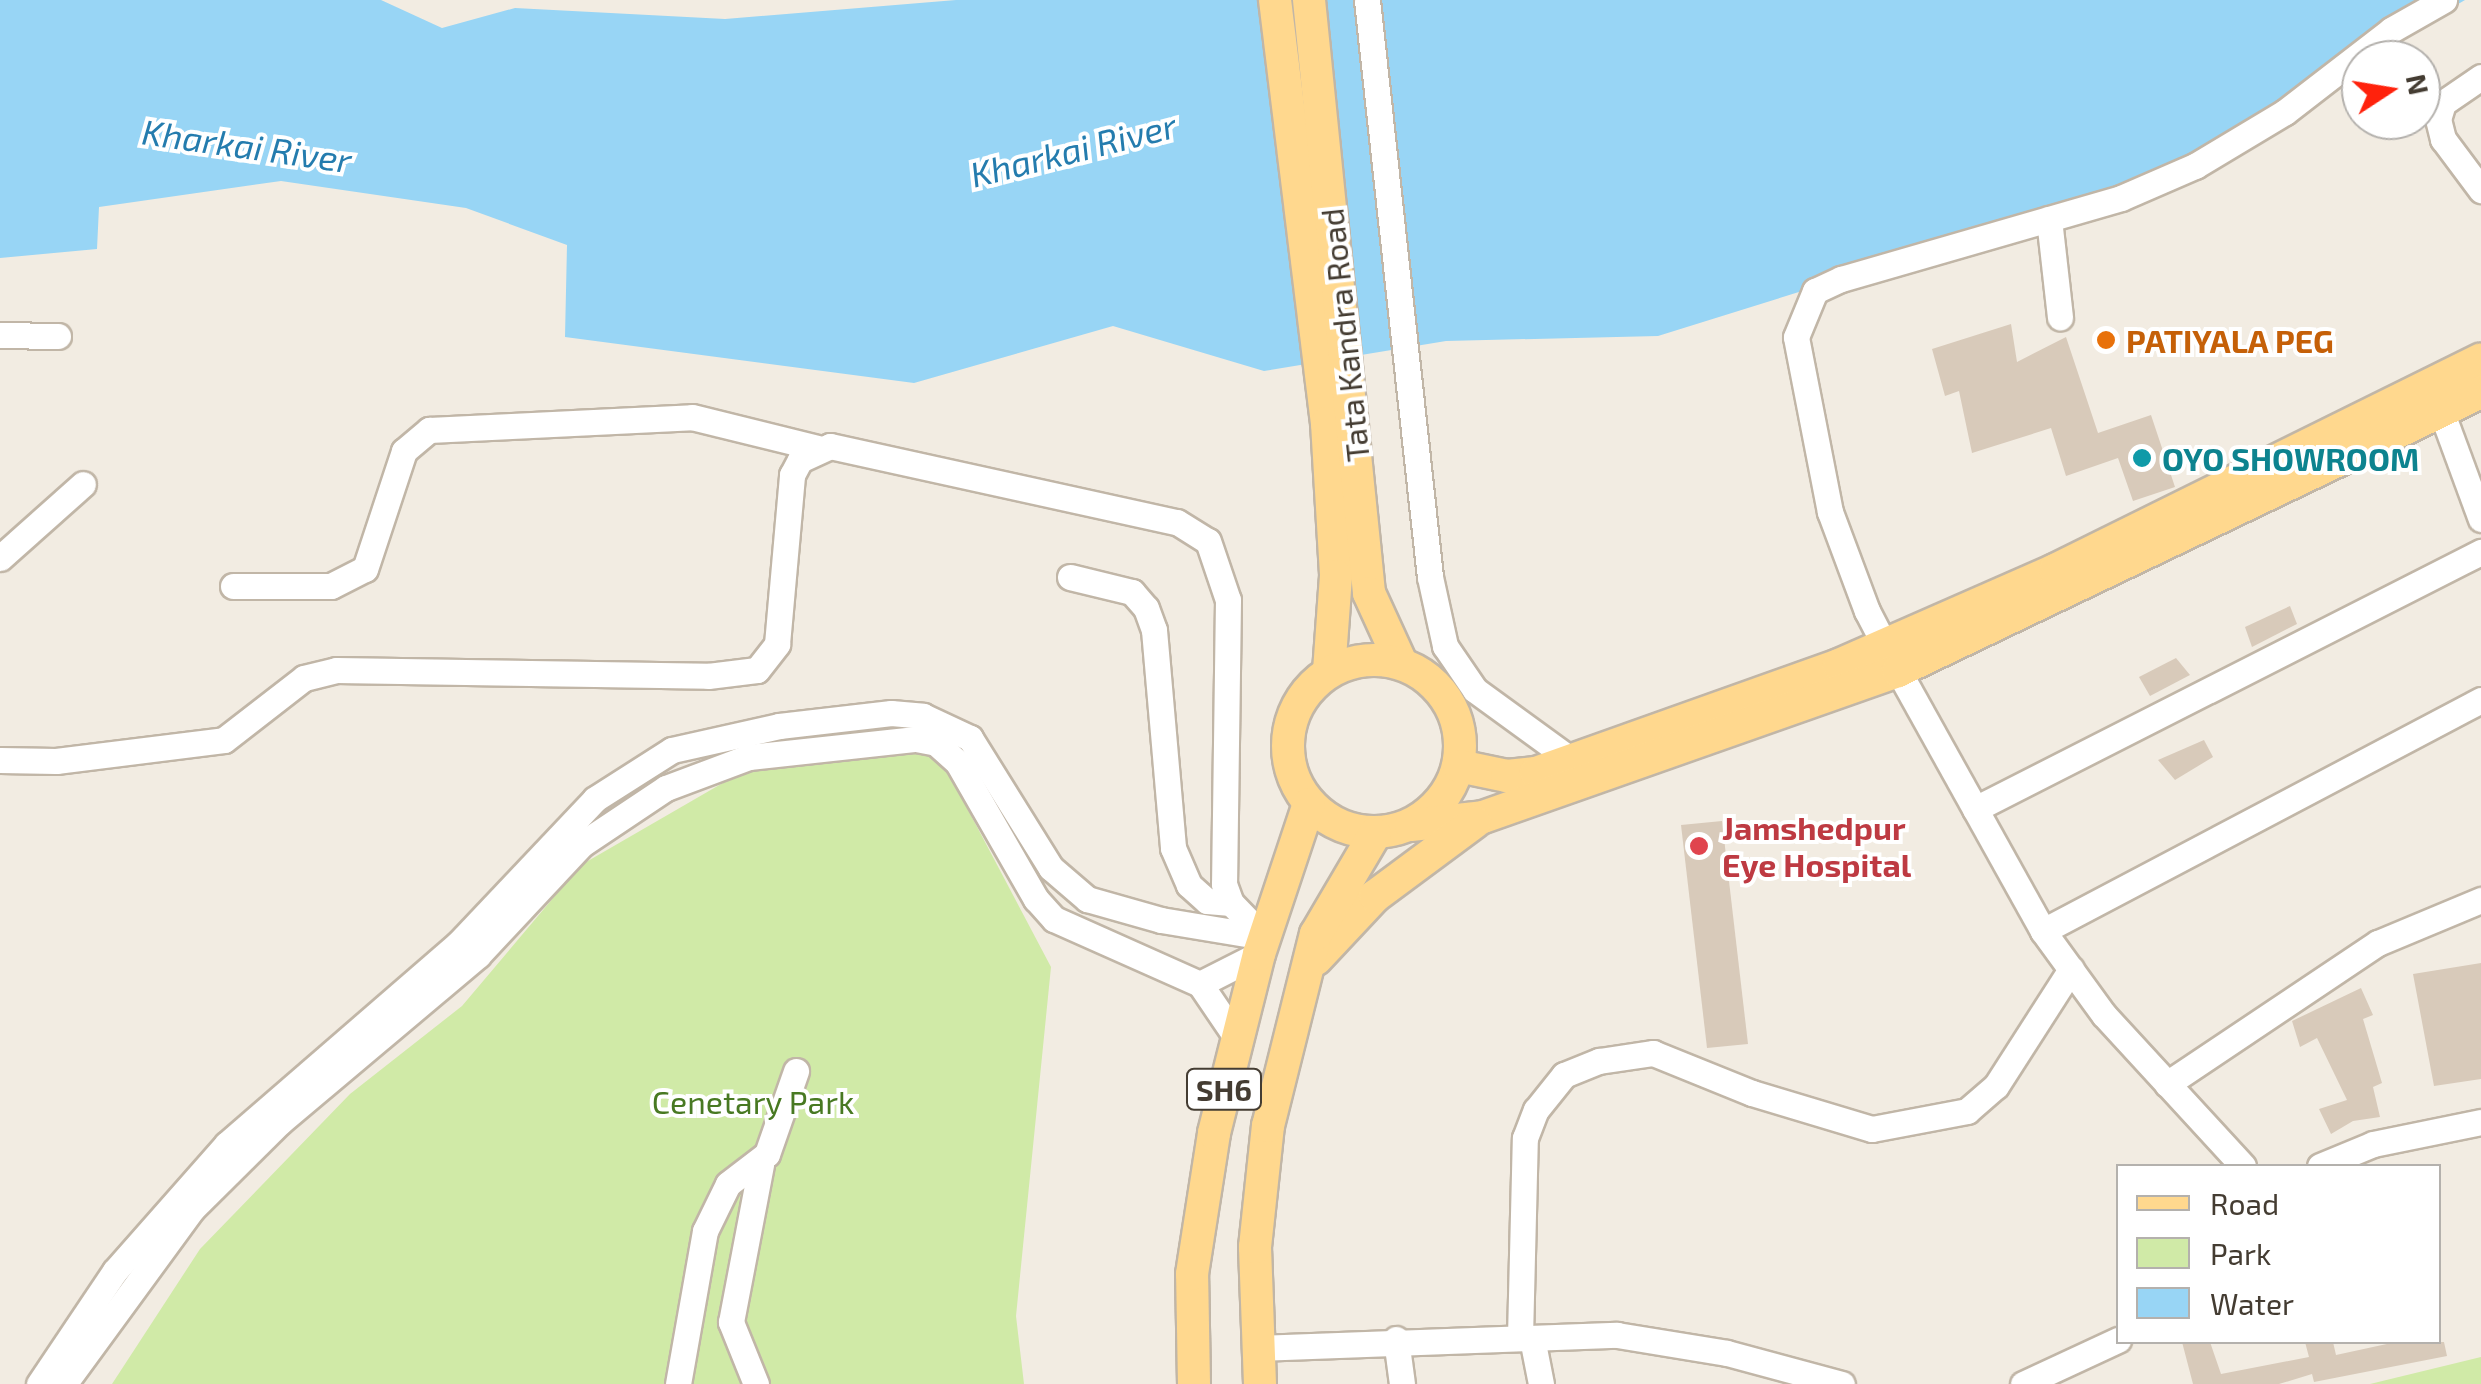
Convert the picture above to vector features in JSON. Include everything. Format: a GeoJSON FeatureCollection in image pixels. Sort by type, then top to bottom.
{"type":"FeatureCollection","features":[{"type":"Feature","properties":{"kind":"main road"},"geometry":{"type":"LineString","coordinates":[[1274,0],[1341,426],[1329,671]]}},
{"type":"Feature","properties":{"kind":"main road","name":"Tata Kandra Road"},"geometry":{"type":"LineString","coordinates":[[1308,0],[1341,426],[1370,593],[1401,663]]}},
{"type":"Feature","properties":{"kind":"main road"},"geometry":{"type":"LineString","coordinates":[[1411,825],[1432,811],[1458,766],[1460,740],[1452,707],[1431,680],[1401,663],[1364,659],[1329,671],[1301,697],[1288,733],[1290,770],[1308,804],[1338,826],[1375,834],[1411,825],[1483,817],[1892,658],[2437,398],[2481,359]]}},
{"type":"Feature","properties":{"kind":"main road"},"geometry":{"type":"LineString","coordinates":[[2437,398],[2481,392]]}},
{"type":"Feature","properties":{"kind":"main road"},"geometry":{"type":"LineString","coordinates":[[1458,766],[1508,776],[1574,762],[1892,658]]}},
{"type":"Feature","properties":{"kind":"main road","name":"SH6"},"geometry":{"type":"LineString","coordinates":[[1194,1384],[1192,1274],[1236,1036],[1261,945],[1308,804]]}},
{"type":"Feature","properties":{"kind":"main road"},"geometry":{"type":"LineString","coordinates":[[1261,945],[1304,966],[1375,896],[1483,817]]}},
{"type":"Feature","properties":{"kind":"main road","name":"SH6"},"geometry":{"type":"LineString","coordinates":[[1260,1384],[1254,1248],[1268,1126],[1304,966],[1375,834]]}},
{"type":"Feature","properties":{"kind":"street"},"geometry":{"type":"LineString","coordinates":[[1367,0],[1418,432],[1430,577],[1445,646],[1475,690],[1574,762]]}},
{"type":"Feature","properties":{"kind":"street"},"geometry":{"type":"LineString","coordinates":[[2241,1164],[2167,1084],[2043,931],[1892,658],[1830,512],[1797,361],[1801,313],[1815,292],[1841,278],[2159,184],[2285,112],[2391,30],[2444,0]]}},
{"type":"Feature","properties":{"kind":"street"},"geometry":{"type":"LineString","coordinates":[[2481,77],[2443,103],[2438,119],[2443,139],[2481,190]]}},
{"type":"Feature","properties":{"kind":"street"},"geometry":{"type":"LineString","coordinates":[[2049,219],[2060,317]]}},
{"type":"Feature","properties":{"kind":"street"},"geometry":{"type":"LineString","coordinates":[[0,335],[58,336]]}},
{"type":"Feature","properties":{"kind":"street"},"geometry":{"type":"LineString","coordinates":[[2437,398],[2481,519]]}},
{"type":"Feature","properties":{"kind":"street"},"geometry":{"type":"LineString","coordinates":[[233,586],[331,586],[364,569],[404,451],[429,430],[692,418],[818,448],[968,473],[1177,522],[1208,541],[1228,600],[1224,884],[1232,903],[1261,945]]}},
{"type":"Feature","properties":{"kind":"street"},"geometry":{"type":"LineString","coordinates":[[0,760],[56,761],[224,740],[304,678],[336,670],[708,676],[757,670],[777,644],[792,475],[818,448]]}},
{"type":"Feature","properties":{"kind":"street"},"geometry":{"type":"LineString","coordinates":[[0,558],[83,484]]}},
{"type":"Feature","properties":{"kind":"street"},"geometry":{"type":"LineString","coordinates":[[1975,809],[2481,552]]}},
{"type":"Feature","properties":{"kind":"street"},"geometry":{"type":"LineString","coordinates":[[1070,577],[1132,592],[1146,608],[1154,630],[1173,848],[1189,885],[1207,900],[1232,903]]}},
{"type":"Feature","properties":{"kind":"street"},"geometry":{"type":"LineString","coordinates":[[2043,931],[2481,700]]}},
{"type":"Feature","properties":{"kind":"street"},"geometry":{"type":"LineString","coordinates":[[38,1384],[115,1271],[227,1144],[458,944],[595,799],[672,750],[779,726],[891,713],[953,726],[987,758],[1052,868],[1104,906],[1261,945]]}},
{"type":"Feature","properties":{"kind":"street"},"geometry":{"type":"LineString","coordinates":[[64,1384],[192,1209],[280,1122],[478,956],[582,844],[617,816],[701,772],[775,754],[916,739],[936,743],[958,763],[1036,899],[1054,919],[1093,938],[1137,951],[1200,984],[1236,1036]]}},
{"type":"Feature","properties":{"kind":"street"},"geometry":{"type":"LineString","coordinates":[[2167,1084],[2378,943],[2481,900]]}},
{"type":"Feature","properties":{"kind":"street"},"geometry":{"type":"LineString","coordinates":[[1093,938],[1104,906]]}},
{"type":"Feature","properties":{"kind":"street"},"geometry":{"type":"LineString","coordinates":[[1200,984],[1261,945]]}},
{"type":"Feature","properties":{"kind":"street"},"geometry":{"type":"LineString","coordinates":[[1541,1384],[1526,1338],[1526,1138],[1536,1110],[1564,1075],[1599,1061],[1653,1053],[1752,1093],[1872,1129],[1967,1110],[1996,1086],[2071,969]]}},
{"type":"Feature","properties":{"kind":"street"},"geometry":{"type":"LineString","coordinates":[[756,1384],[731,1322],[761,1164],[796,1071]]}},
{"type":"Feature","properties":{"kind":"street"},"geometry":{"type":"LineString","coordinates":[[2325,1164],[2374,1144],[2481,1122]]}},
{"type":"Feature","properties":{"kind":"street"},"geometry":{"type":"LineString","coordinates":[[678,1384],[705,1231],[728,1184],[761,1164]]}},
{"type":"Feature","properties":{"kind":"street"},"geometry":{"type":"LineString","coordinates":[[1257,1348],[1396,1338],[1661,1339],[1842,1384]]}},
{"type":"Feature","properties":{"kind":"street"},"geometry":{"type":"LineString","coordinates":[[1396,1338],[1402,1384]]}},
{"type":"Feature","properties":{"kind":"street"},"geometry":{"type":"LineString","coordinates":[[2023,1384],[2116,1341]]}},
{"type":"Feature","properties":{"kind":"green space","name":"Cenetary Park"},"geometry":{"type":"Polygon","coordinates":[[[937,751],[1051,967],[1016,1316],[1024,1384],[112,1384],[200,1249],[350,1094],[462,1006],[581,865],[747,769],[937,751]]]}},
{"type":"Feature","properties":{"kind":"green space"},"geometry":{"type":"Polygon","coordinates":[[[2481,1357],[2481,1384],[2370,1384],[2481,1357]]]}},
{"type":"Feature","properties":{"kind":"water","name":"Kharkai River"},"geometry":{"type":"Polygon","coordinates":[[[0,0],[381,0],[442,28],[515,8],[725,19],[956,0],[2465,0],[2397,40],[2341,40],[2341,73],[2158,180],[1658,336],[1446,341],[1264,371],[1113,326],[914,383],[565,337],[567,245],[466,208],[281,181],[99,207],[97,249],[0,258],[0,0]]]}},
{"type":"Feature","properties":{"kind":"building"},"geometry":{"type":"Polygon","coordinates":[[[2011,324],[2017,362],[2066,337],[2098,433],[2151,415],[2175,487],[2133,501],[2118,458],[2066,476],[2051,428],[1972,453],[1959,391],[1945,396],[1932,349],[2011,324]]]}},
{"type":"Feature","properties":{"kind":"building"},"geometry":{"type":"Polygon","coordinates":[[[2290,606],[2297,624],[2252,647],[2245,627],[2290,606]]]}},
{"type":"Feature","properties":{"kind":"building"},"geometry":{"type":"Polygon","coordinates":[[[2176,658],[2190,675],[2150,696],[2139,677],[2176,658]]]}},
{"type":"Feature","properties":{"kind":"building"},"geometry":{"type":"Polygon","coordinates":[[[2204,740],[2213,757],[2175,780],[2158,760],[2204,740]]]}},
{"type":"Feature","properties":{"kind":"building"},"geometry":{"type":"Polygon","coordinates":[[[1722,821],[1748,1044],[1707,1048],[1681,825],[1722,821]]]}},
{"type":"Feature","properties":{"kind":"building"},"geometry":{"type":"Polygon","coordinates":[[[2481,963],[2481,1079],[2434,1086],[2413,974],[2481,963]]]}},
{"type":"Feature","properties":{"kind":"building"},"geometry":{"type":"Polygon","coordinates":[[[2361,988],[2373,1015],[2363,1019],[2382,1083],[2373,1087],[2380,1117],[2353,1121],[2331,1134],[2319,1109],[2347,1100],[2317,1038],[2300,1047],[2292,1021],[2361,988]]]}},
{"type":"Feature","properties":{"kind":"building"},"geometry":{"type":"Polygon","coordinates":[[[2444,1342],[2447,1356],[2314,1382],[2312,1374],[2279,1384],[2193,1384],[2183,1344],[2211,1344],[2221,1374],[2309,1357],[2306,1344],[2333,1344],[2336,1355],[2387,1344],[2444,1342]]]}},
{"type":"Feature","properties":{"kind":"place","name":"PATIYALA PEG"},"geometry":{"type":"Point","coordinates":[2106,340]}},
{"type":"Feature","properties":{"kind":"place","name":"OYO SHOWROOM"},"geometry":{"type":"Point","coordinates":[2142,458]}},
{"type":"Feature","properties":{"kind":"place","name":"Jamshedpur Eye Hospital"},"geometry":{"type":"Point","coordinates":[1699,846]}}]}
